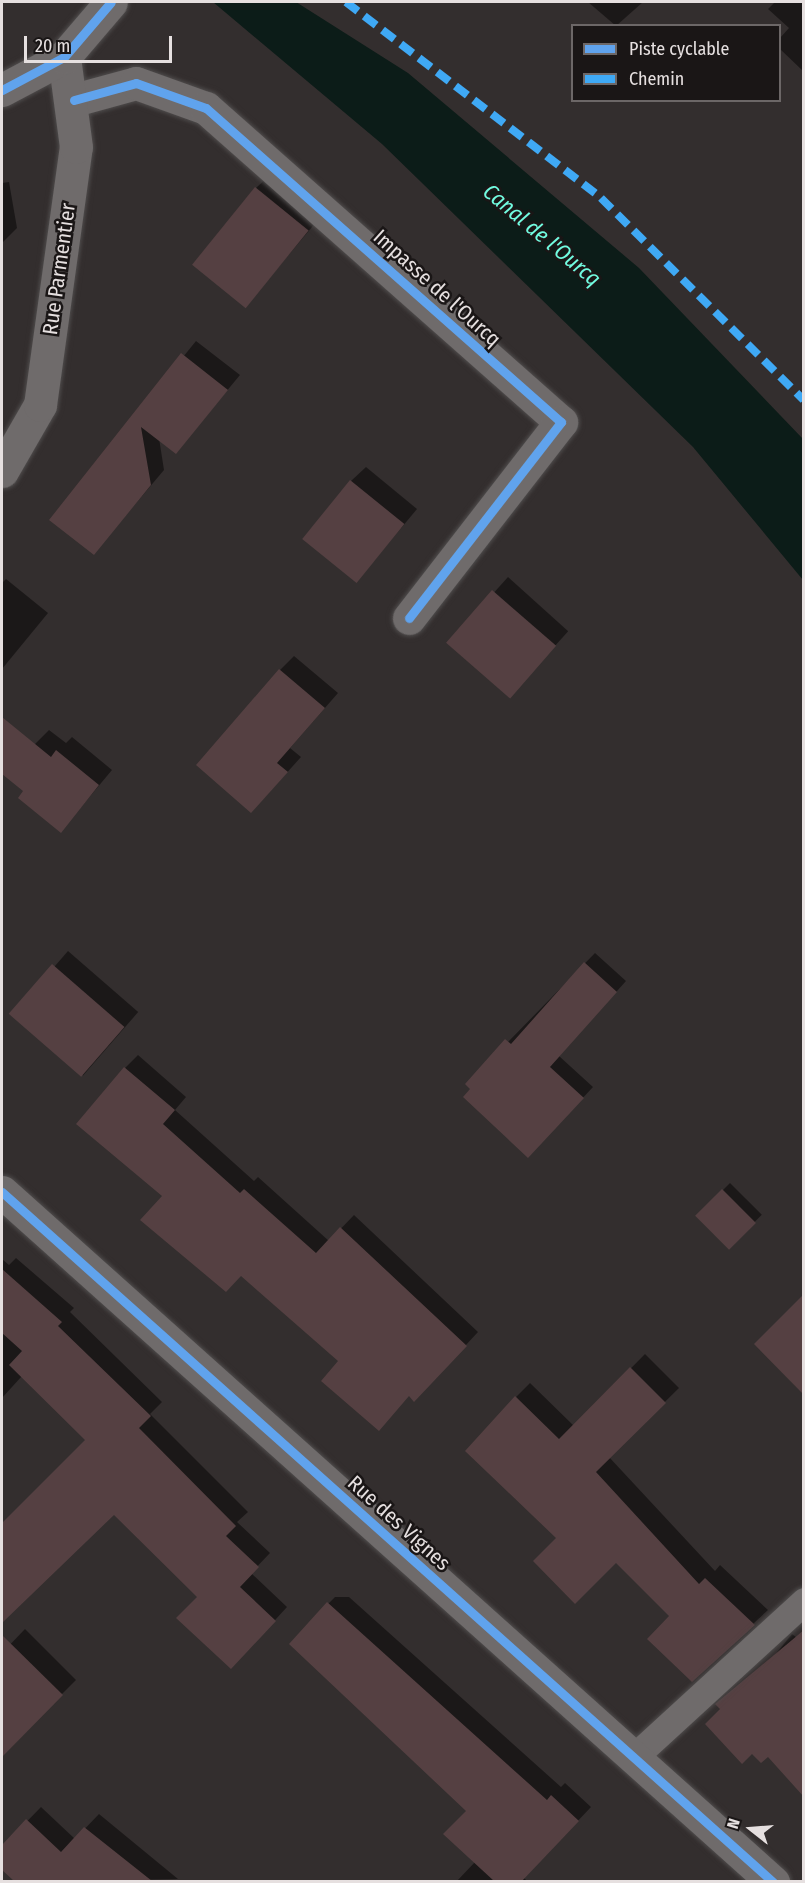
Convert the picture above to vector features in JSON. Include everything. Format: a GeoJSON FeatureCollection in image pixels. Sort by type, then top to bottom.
{"type":"FeatureCollection","features":[{"type":"Feature","properties":{"kind":"street"},"geometry":{"type":"LineString","coordinates":[[2,90],[64,57],[107,6]]}},
{"type":"Feature","properties":{"kind":"street","name":"Rue Parmentier"},"geometry":{"type":"LineString","coordinates":[[2,471],[40,405],[76,147],[74,100],[64,57]]}},
{"type":"Feature","properties":{"kind":"street","name":"Impasse de l'Ourcq"},"geometry":{"type":"LineString","coordinates":[[74,100],[136,83],[206,108],[561,422],[409,618]]}},
{"type":"Feature","properties":{"kind":"street","name":"Rue des Vignes"},"geometry":{"type":"LineString","coordinates":[[2,1192],[773,1881]]}},
{"type":"Feature","properties":{"kind":"lane"},"geometry":{"type":"LineString","coordinates":[[634,1757],[804,1601]]}},
{"type":"Feature","properties":{"kind":"water","name":"Canal de l'Ourcq"},"geometry":{"type":"Polygon","coordinates":[[[213,2],[296,2],[408,73],[639,268],[803,439],[803,580],[693,447],[382,144],[213,2]]]}},
{"type":"Feature","properties":{"kind":"building"},"geometry":{"type":"Polygon","coordinates":[[[255,187],[309,230],[246,308],[192,265],[255,187]]]}},
{"type":"Feature","properties":{"kind":"building"},"geometry":{"type":"Polygon","coordinates":[[[181,353],[228,390],[176,454],[141,427],[151,485],[94,555],[49,520],[181,353]]]}},
{"type":"Feature","properties":{"kind":"building"},"geometry":{"type":"Polygon","coordinates":[[[350,480],[404,524],[357,583],[302,539],[350,480]]]}},
{"type":"Feature","properties":{"kind":"building"},"geometry":{"type":"Polygon","coordinates":[[[492,590],[556,646],[510,699],[446,643],[492,590]]]}},
{"type":"Feature","properties":{"kind":"building"},"geometry":{"type":"Polygon","coordinates":[[[279,669],[325,708],[277,763],[288,772],[251,813],[196,765],[279,669]]]}},
{"type":"Feature","properties":{"kind":"building"},"geometry":{"type":"Polygon","coordinates":[[[2,717],[51,757],[56,750],[99,785],[61,833],[18,798],[23,791],[2,774],[2,717]]]}},
{"type":"Feature","properties":{"kind":"building"},"geometry":{"type":"Polygon","coordinates":[[[584,962],[617,992],[550,1067],[584,1098],[528,1158],[463,1097],[470,1089],[465,1084],[505,1039],[511,1044],[584,962]]]}},
{"type":"Feature","properties":{"kind":"building"},"geometry":{"type":"Polygon","coordinates":[[[52,964],[124,1027],[81,1077],[9,1014],[52,964]]]}},
{"type":"Feature","properties":{"kind":"building"},"geometry":{"type":"Polygon","coordinates":[[[124,1067],[175,1110],[163,1124],[240,1193],[244,1189],[316,1253],[340,1227],[467,1346],[414,1402],[409,1396],[379,1431],[321,1381],[338,1361],[241,1276],[226,1292],[140,1220],[162,1196],[76,1124],[124,1067]]]}},
{"type":"Feature","properties":{"kind":"building"},"geometry":{"type":"Polygon","coordinates":[[[722,1189],[756,1223],[729,1250],[695,1216],[722,1189]]]}},
{"type":"Feature","properties":{"kind":"building"},"geometry":{"type":"Polygon","coordinates":[[[2,1269],[62,1322],[58,1326],[151,1416],[139,1428],[236,1526],[226,1536],[259,1567],[240,1587],[276,1621],[231,1669],[176,1618],[197,1597],[114,1515],[2,1623],[2,1523],[85,1440],[9,1365],[22,1351],[2,1333],[2,1269]]]}},
{"type":"Feature","properties":{"kind":"building"},"geometry":{"type":"Polygon","coordinates":[[[804,1294],[804,1395],[754,1344],[804,1294]]]}},
{"type":"Feature","properties":{"kind":"building"},"geometry":{"type":"Polygon","coordinates":[[[630,1367],[666,1403],[596,1472],[699,1584],[705,1578],[755,1625],[692,1682],[647,1639],[669,1616],[616,1563],[575,1604],[533,1561],[556,1538],[465,1451],[515,1396],[559,1439],[630,1367]]]}},
{"type":"Feature","properties":{"kind":"building"},"geometry":{"type":"Polygon","coordinates":[[[327,1602],[547,1800],[551,1795],[579,1821],[522,1881],[494,1881],[443,1834],[466,1811],[289,1644],[327,1602]]]}},
{"type":"Feature","properties":{"kind":"building"},"geometry":{"type":"Polygon","coordinates":[[[804,1630],[804,1797],[768,1757],[761,1763],[752,1754],[742,1764],[705,1724],[720,1709],[715,1704],[804,1630]]]}},
{"type":"Feature","properties":{"kind":"building"},"geometry":{"type":"Polygon","coordinates":[[[2,1635],[63,1695],[2,1757],[2,1635]]]}},
{"type":"Feature","properties":{"kind":"building"},"geometry":{"type":"Polygon","coordinates":[[[26,1819],[61,1852],[84,1827],[152,1881],[14,1881],[2,1870],[2,1845],[26,1819]]]}},
{"type":"Feature","properties":{"kind":"marked path"},"geometry":{"type":"LineString","coordinates":[[346,2],[601,198],[804,400]]}},
{"type":"Feature","properties":{"kind":"cycle path"},"geometry":{"type":"LineString","coordinates":[[2,90],[64,57],[111,2]]}},
{"type":"Feature","properties":{"kind":"cycle path"},"geometry":{"type":"LineString","coordinates":[[74,100],[136,83],[206,108],[561,422],[409,618]]}},
{"type":"Feature","properties":{"kind":"cycle path"},"geometry":{"type":"LineString","coordinates":[[2,1192],[773,1882]]}}]}
